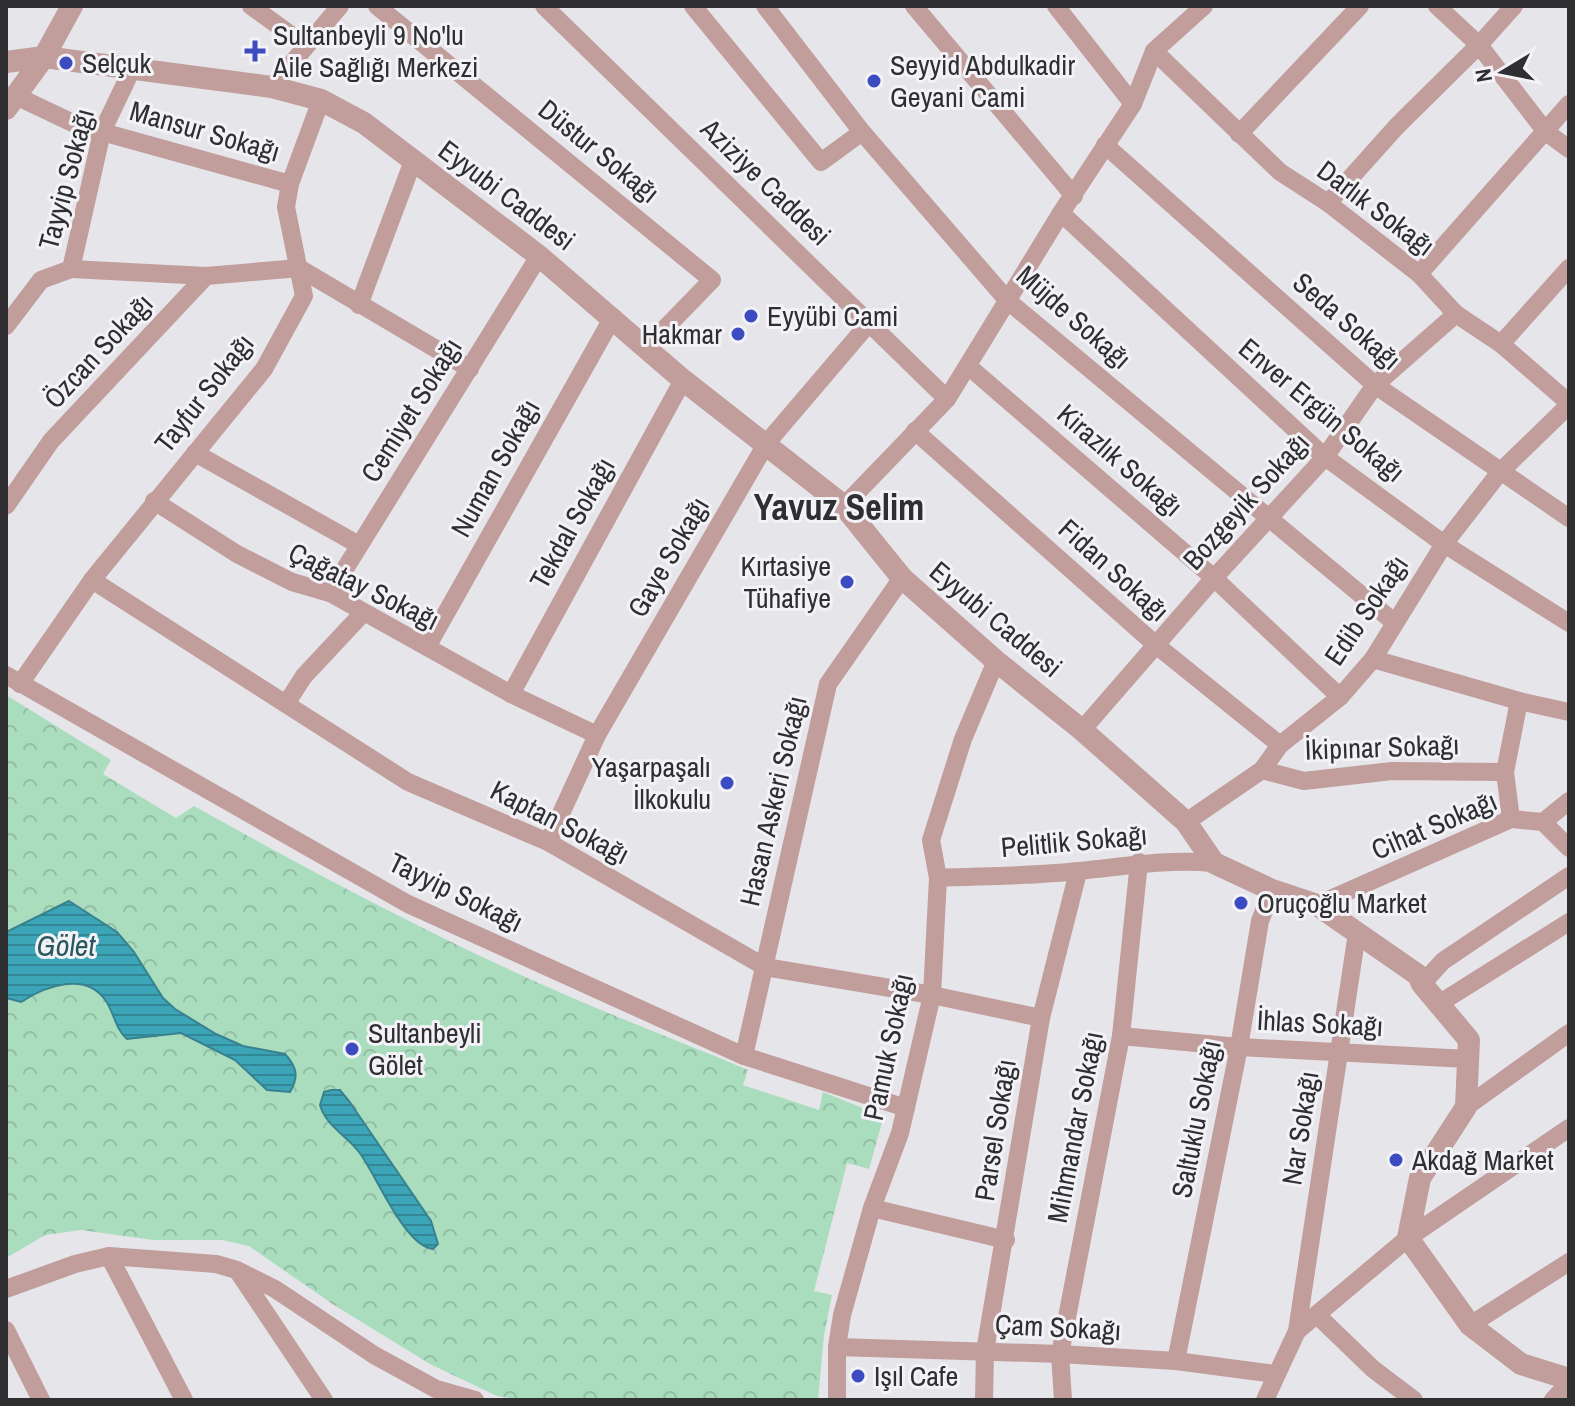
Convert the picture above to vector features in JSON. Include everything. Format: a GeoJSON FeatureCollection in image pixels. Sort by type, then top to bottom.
{"type":"FeatureCollection","features":[{"type":"Feature","properties":{"kind":"street"},"geometry":{"type":"LineString","coordinates":[[11,103],[44,57],[72,6]]}},
{"type":"Feature","properties":{"kind":"street"},"geometry":{"type":"LineString","coordinates":[[251,6],[305,45]]}},
{"type":"Feature","properties":{"kind":"street"},"geometry":{"type":"LineString","coordinates":[[272,87],[340,6]]}},
{"type":"Feature","properties":{"kind":"street","name":"Düstur Sokağı"},"geometry":{"type":"LineString","coordinates":[[377,6],[712,280],[646,348]]}},
{"type":"Feature","properties":{"kind":"street","name":"Aziziye Caddesi"},"geometry":{"type":"LineString","coordinates":[[544,6],[947,399]]}},
{"type":"Feature","properties":{"kind":"street"},"geometry":{"type":"LineString","coordinates":[[693,6],[821,162],[862,132]]}},
{"type":"Feature","properties":{"kind":"street"},"geometry":{"type":"LineString","coordinates":[[914,6],[1074,196]]}},
{"type":"Feature","properties":{"kind":"street"},"geometry":{"type":"LineString","coordinates":[[1056,6],[1133,104]]}},
{"type":"Feature","properties":{"kind":"street"},"geometry":{"type":"LineString","coordinates":[[1239,134],[1360,6]]}},
{"type":"Feature","properties":{"kind":"street"},"geometry":{"type":"LineString","coordinates":[[1437,6],[1479,45],[1546,132],[1569,149]]}},
{"type":"Feature","properties":{"kind":"street"},"geometry":{"type":"LineString","coordinates":[[1328,203],[1397,126],[1514,6]]}},
{"type":"Feature","properties":{"kind":"street","name":"Müjde Sokağı"},"geometry":{"type":"LineString","coordinates":[[768,7],[862,132],[1008,301],[1395,623]]}},
{"type":"Feature","properties":{"kind":"street"},"geometry":{"type":"LineString","coordinates":[[844,506],[947,399],[1061,213],[1133,104],[1154,51],[1192,10]]}},
{"type":"Feature","properties":{"kind":"street","name":"Darlık Sokağı"},"geometry":{"type":"LineString","coordinates":[[1154,51],[1280,172],[1328,203],[1419,274],[1456,314],[1501,344],[1569,404]]}},
{"type":"Feature","properties":{"kind":"street","name":"Eyyubi Caddesi"},"geometry":{"type":"LineString","coordinates":[[6,62],[44,57],[272,87],[321,100],[364,123],[539,256],[683,380],[844,506],[902,578],[1186,822],[1214,863]]}},
{"type":"Feature","properties":{"kind":"street","name":"Tayyip Sokağı"},"geometry":{"type":"LineString","coordinates":[[6,326],[41,280],[71,269],[102,132],[133,67]]}},
{"type":"Feature","properties":{"kind":"street","name":"Tayfur Sokağı"},"geometry":{"type":"LineString","coordinates":[[13,680],[154,501],[264,369],[304,296],[286,207],[290,184],[321,100]]}},
{"type":"Feature","properties":{"kind":"street","name":"Mansur Sokağı"},"geometry":{"type":"LineString","coordinates":[[11,103],[77,125],[290,184]]}},
{"type":"Feature","properties":{"kind":"street"},"geometry":{"type":"LineString","coordinates":[[1419,274],[1569,104]]}},
{"type":"Feature","properties":{"kind":"street","name":"Seda Sokağı"},"geometry":{"type":"LineString","coordinates":[[1105,145],[1375,385],[1569,518]]}},
{"type":"Feature","properties":{"kind":"street"},"geometry":{"type":"LineString","coordinates":[[359,305],[413,161]]}},
{"type":"Feature","properties":{"kind":"street","name":"Enver Ergün Sokağı"},"geometry":{"type":"LineString","coordinates":[[1061,213],[1325,457],[1444,544],[1569,623]]}},
{"type":"Feature","properties":{"kind":"street","name":"Cemiyet Sokağı"},"geometry":{"type":"LineString","coordinates":[[330,593],[539,256]]}},
{"type":"Feature","properties":{"kind":"street"},"geometry":{"type":"LineString","coordinates":[[71,269],[206,276],[299,268],[470,369]]}},
{"type":"Feature","properties":{"kind":"street"},"geometry":{"type":"LineString","coordinates":[[1501,344],[1569,268]]}},
{"type":"Feature","properties":{"kind":"street","name":"Özcan Sokağı"},"geometry":{"type":"LineString","coordinates":[[6,506],[51,441],[206,276]]}},
{"type":"Feature","properties":{"kind":"street","name":"Bozgeyik Sokağı"},"geometry":{"type":"LineString","coordinates":[[1082,730],[1214,578],[1325,457],[1375,385],[1456,314]]}},
{"type":"Feature","properties":{"kind":"street","name":"Numan Sokağı"},"geometry":{"type":"LineString","coordinates":[[427,647],[613,317]]}},
{"type":"Feature","properties":{"kind":"street","name":"Gaye Sokağı"},"geometry":{"type":"LineString","coordinates":[[548,842],[597,735],[766,444],[870,322]]}},
{"type":"Feature","properties":{"kind":"street","name":"Kirazlık Sokağı"},"geometry":{"type":"LineString","coordinates":[[968,366],[1214,578],[1340,697]]}},
{"type":"Feature","properties":{"kind":"street","name":"Tekdal Sokağı"},"geometry":{"type":"LineString","coordinates":[[511,694],[683,380]]}},
{"type":"Feature","properties":{"kind":"street","name":"Edib Sokağı"},"geometry":{"type":"LineString","coordinates":[[1186,822],[1262,770],[1280,745],[1340,697],[1373,659],[1444,544],[1500,472],[1569,404]]}},
{"type":"Feature","properties":{"kind":"street","name":"Fidan Sokağı"},"geometry":{"type":"LineString","coordinates":[[915,431],[1156,645],[1280,745]]}},
{"type":"Feature","properties":{"kind":"street"},"geometry":{"type":"LineString","coordinates":[[195,453],[359,545]]}},
{"type":"Feature","properties":{"kind":"street","name":"Çağatay Sokağı"},"geometry":{"type":"LineString","coordinates":[[154,501],[237,554],[292,582],[330,593],[511,694],[597,735]]}},
{"type":"Feature","properties":{"kind":"street","name":"Hasan Askeri Sokağı"},"geometry":{"type":"LineString","coordinates":[[744,1056],[828,684],[902,578]]}},
{"type":"Feature","properties":{"kind":"street","name":"Kaptan Sokağı"},"geometry":{"type":"LineString","coordinates":[[92,580],[408,782],[548,842],[765,967],[932,995],[1041,1018]]}},
{"type":"Feature","properties":{"kind":"street"},"geometry":{"type":"LineString","coordinates":[[286,704],[304,676],[363,613]]}},
{"type":"Feature","properties":{"kind":"street"},"geometry":{"type":"LineString","coordinates":[[1373,659],[1519,701],[1569,712]]}},
{"type":"Feature","properties":{"kind":"street","name":"Pamuk Sokağı"},"geometry":{"type":"LineString","coordinates":[[837,1400],[837,1347],[842,1315],[872,1208],[896,1144],[932,995],[938,878],[931,840],[963,739],[996,661]]}},
{"type":"Feature","properties":{"kind":"street","name":"Tayyip Sokağı"},"geometry":{"type":"LineString","coordinates":[[13,680],[408,904],[744,1056],[906,1108]]}},
{"type":"Feature","properties":{"kind":"street"},"geometry":{"type":"LineString","coordinates":[[1511,819],[1505,772],[1519,701]]}},
{"type":"Feature","properties":{"kind":"street","name":"İkipınar Sokağı"},"geometry":{"type":"LineString","coordinates":[[1262,770],[1304,781],[1392,771],[1505,772]]}},
{"type":"Feature","properties":{"kind":"street"},"geometry":{"type":"LineString","coordinates":[[1569,801],[1543,822],[1569,848]]}},
{"type":"Feature","properties":{"kind":"street","name":"Cihat Sokağı"},"geometry":{"type":"LineString","coordinates":[[1317,905],[1511,819],[1543,822]]}},
{"type":"Feature","properties":{"kind":"street","name":"Pelitlik Sokağı"},"geometry":{"type":"LineString","coordinates":[[938,878],[1078,872],[1139,862],[1214,863]]}},
{"type":"Feature","properties":{"kind":"street","name":"Mihmandar Sokağı"},"geometry":{"type":"LineString","coordinates":[[1063,1400],[1060,1354],[1121,1036],[1139,862]]}},
{"type":"Feature","properties":{"kind":"street"},"geometry":{"type":"LineString","coordinates":[[1214,863],[1272,890],[1317,905],[1418,975],[1422,984],[1469,1040],[1466,1107]]}},
{"type":"Feature","properties":{"kind":"street","name":"Parsel Sokağı"},"geometry":{"type":"LineString","coordinates":[[984,1400],[985,1351],[1041,1018],[1078,872]]}},
{"type":"Feature","properties":{"kind":"street"},"geometry":{"type":"LineString","coordinates":[[1422,984],[1443,961],[1569,876]]}},
{"type":"Feature","properties":{"kind":"street","name":"Saltuklu Sokağı"},"geometry":{"type":"LineString","coordinates":[[1176,1361],[1239,1047],[1260,921],[1272,890]]}},
{"type":"Feature","properties":{"kind":"street"},"geometry":{"type":"LineString","coordinates":[[1440,1003],[1569,922]]}},
{"type":"Feature","properties":{"kind":"street","name":"Nar Sokağı"},"geometry":{"type":"LineString","coordinates":[[1297,1331],[1357,933]]}},
{"type":"Feature","properties":{"kind":"street"},"geometry":{"type":"LineString","coordinates":[[1553,1400],[1569,1381],[1521,1364],[1470,1325],[1408,1238],[1420,1178],[1466,1107],[1569,1033]]}},
{"type":"Feature","properties":{"kind":"street","name":"İhlas Sokağı"},"geometry":{"type":"LineString","coordinates":[[1121,1036],[1239,1047],[1468,1059]]}},
{"type":"Feature","properties":{"kind":"street"},"geometry":{"type":"LineString","coordinates":[[1265,1400],[1297,1331],[1408,1238],[1569,1128]]}},
{"type":"Feature","properties":{"kind":"street"},"geometry":{"type":"LineString","coordinates":[[872,1208],[1006,1240]]}},
{"type":"Feature","properties":{"kind":"street"},"geometry":{"type":"LineString","coordinates":[[109,1256],[184,1400]]}},
{"type":"Feature","properties":{"kind":"street"},"geometry":{"type":"LineString","coordinates":[[6,1289],[75,1264],[109,1256],[193,1261],[237,1270],[275,1289],[374,1355],[436,1389],[475,1400]]}},
{"type":"Feature","properties":{"kind":"street"},"geometry":{"type":"LineString","coordinates":[[1470,1325],[1569,1262]]}},
{"type":"Feature","properties":{"kind":"street"},"geometry":{"type":"LineString","coordinates":[[237,1270],[324,1400]]}},
{"type":"Feature","properties":{"kind":"street"},"geometry":{"type":"LineString","coordinates":[[1317,1315],[1373,1369],[1414,1400]]}},
{"type":"Feature","properties":{"kind":"street"},"geometry":{"type":"LineString","coordinates":[[6,1330],[41,1400]]}},
{"type":"Feature","properties":{"kind":"street","name":"Çam Sokağı"},"geometry":{"type":"LineString","coordinates":[[837,1347],[1176,1361],[1275,1374]]}},
{"type":"Feature","properties":{"kind":"green space","name":"Sultanbeyli Gölet"},"geometry":{"type":"Polygon","coordinates":[[[6,695],[111,760],[103,774],[176,818],[194,806],[332,881],[473,952],[568,996],[748,1070],[743,1085],[819,1110],[823,1092],[877,1114],[882,1122],[869,1169],[847,1163],[814,1291],[832,1295],[824,1335],[818,1400],[522,1400],[497,1396],[430,1364],[334,1305],[249,1246],[222,1240],[153,1240],[81,1230],[45,1235],[6,1258],[6,695]]]}},
{"type":"Feature","properties":{"kind":"water","name":"Gölet"},"geometry":{"type":"Polygon","coordinates":[[[69,901],[117,932],[134,952],[163,998],[175,1009],[243,1046],[285,1054],[295,1072],[295,1082],[290,1092],[267,1090],[235,1060],[181,1033],[127,1039],[106,1001],[88,986],[65,984],[21,1002],[6,998],[6,932],[69,901]]]}},
{"type":"Feature","properties":{"kind":"water"},"geometry":{"type":"Polygon","coordinates":[[[340,1090],[349,1101],[431,1221],[438,1244],[433,1249],[422,1245],[401,1223],[359,1152],[327,1119],[320,1105],[324,1092],[340,1090]]]}},
{"type":"Feature","properties":{"kind":"place","name":"Sultanbeyli 9 No'lu Aile Sağlığı Merkezi"},"geometry":{"type":"Point","coordinates":[255,51]}},
{"type":"Feature","properties":{"kind":"place","name":"Selçuk"},"geometry":{"type":"Point","coordinates":[66,63]}},
{"type":"Feature","properties":{"kind":"place","name":"Seyyid Abdulkadir Geyani Cami"},"geometry":{"type":"Point","coordinates":[874,81]}},
{"type":"Feature","properties":{"kind":"place","name":"Eyyübi Cami"},"geometry":{"type":"Point","coordinates":[751,316]}},
{"type":"Feature","properties":{"kind":"place","name":"Hakmar"},"geometry":{"type":"Point","coordinates":[738,334]}},
{"type":"Feature","properties":{"kind":"place","name":"Kırtasiye Tühafiye"},"geometry":{"type":"Point","coordinates":[847,582]}},
{"type":"Feature","properties":{"kind":"place","name":"Yaşarpaşalı İlkokulu"},"geometry":{"type":"Point","coordinates":[727,783]}},
{"type":"Feature","properties":{"kind":"place","name":"Oruçoğlu Market"},"geometry":{"type":"Point","coordinates":[1241,903]}},
{"type":"Feature","properties":{"kind":"place","name":"Sultanbeyli Gölet"},"geometry":{"type":"Point","coordinates":[352,1049]}},
{"type":"Feature","properties":{"kind":"place","name":"Akdağ Market"},"geometry":{"type":"Point","coordinates":[1396,1160]}},
{"type":"Feature","properties":{"kind":"place","name":"Işıl Cafe"},"geometry":{"type":"Point","coordinates":[858,1376]}},
{"type":"Feature","properties":{"kind":"district","name":"Yavuz Selim"},"geometry":{"type":"Point","coordinates":[839,507]}}]}
